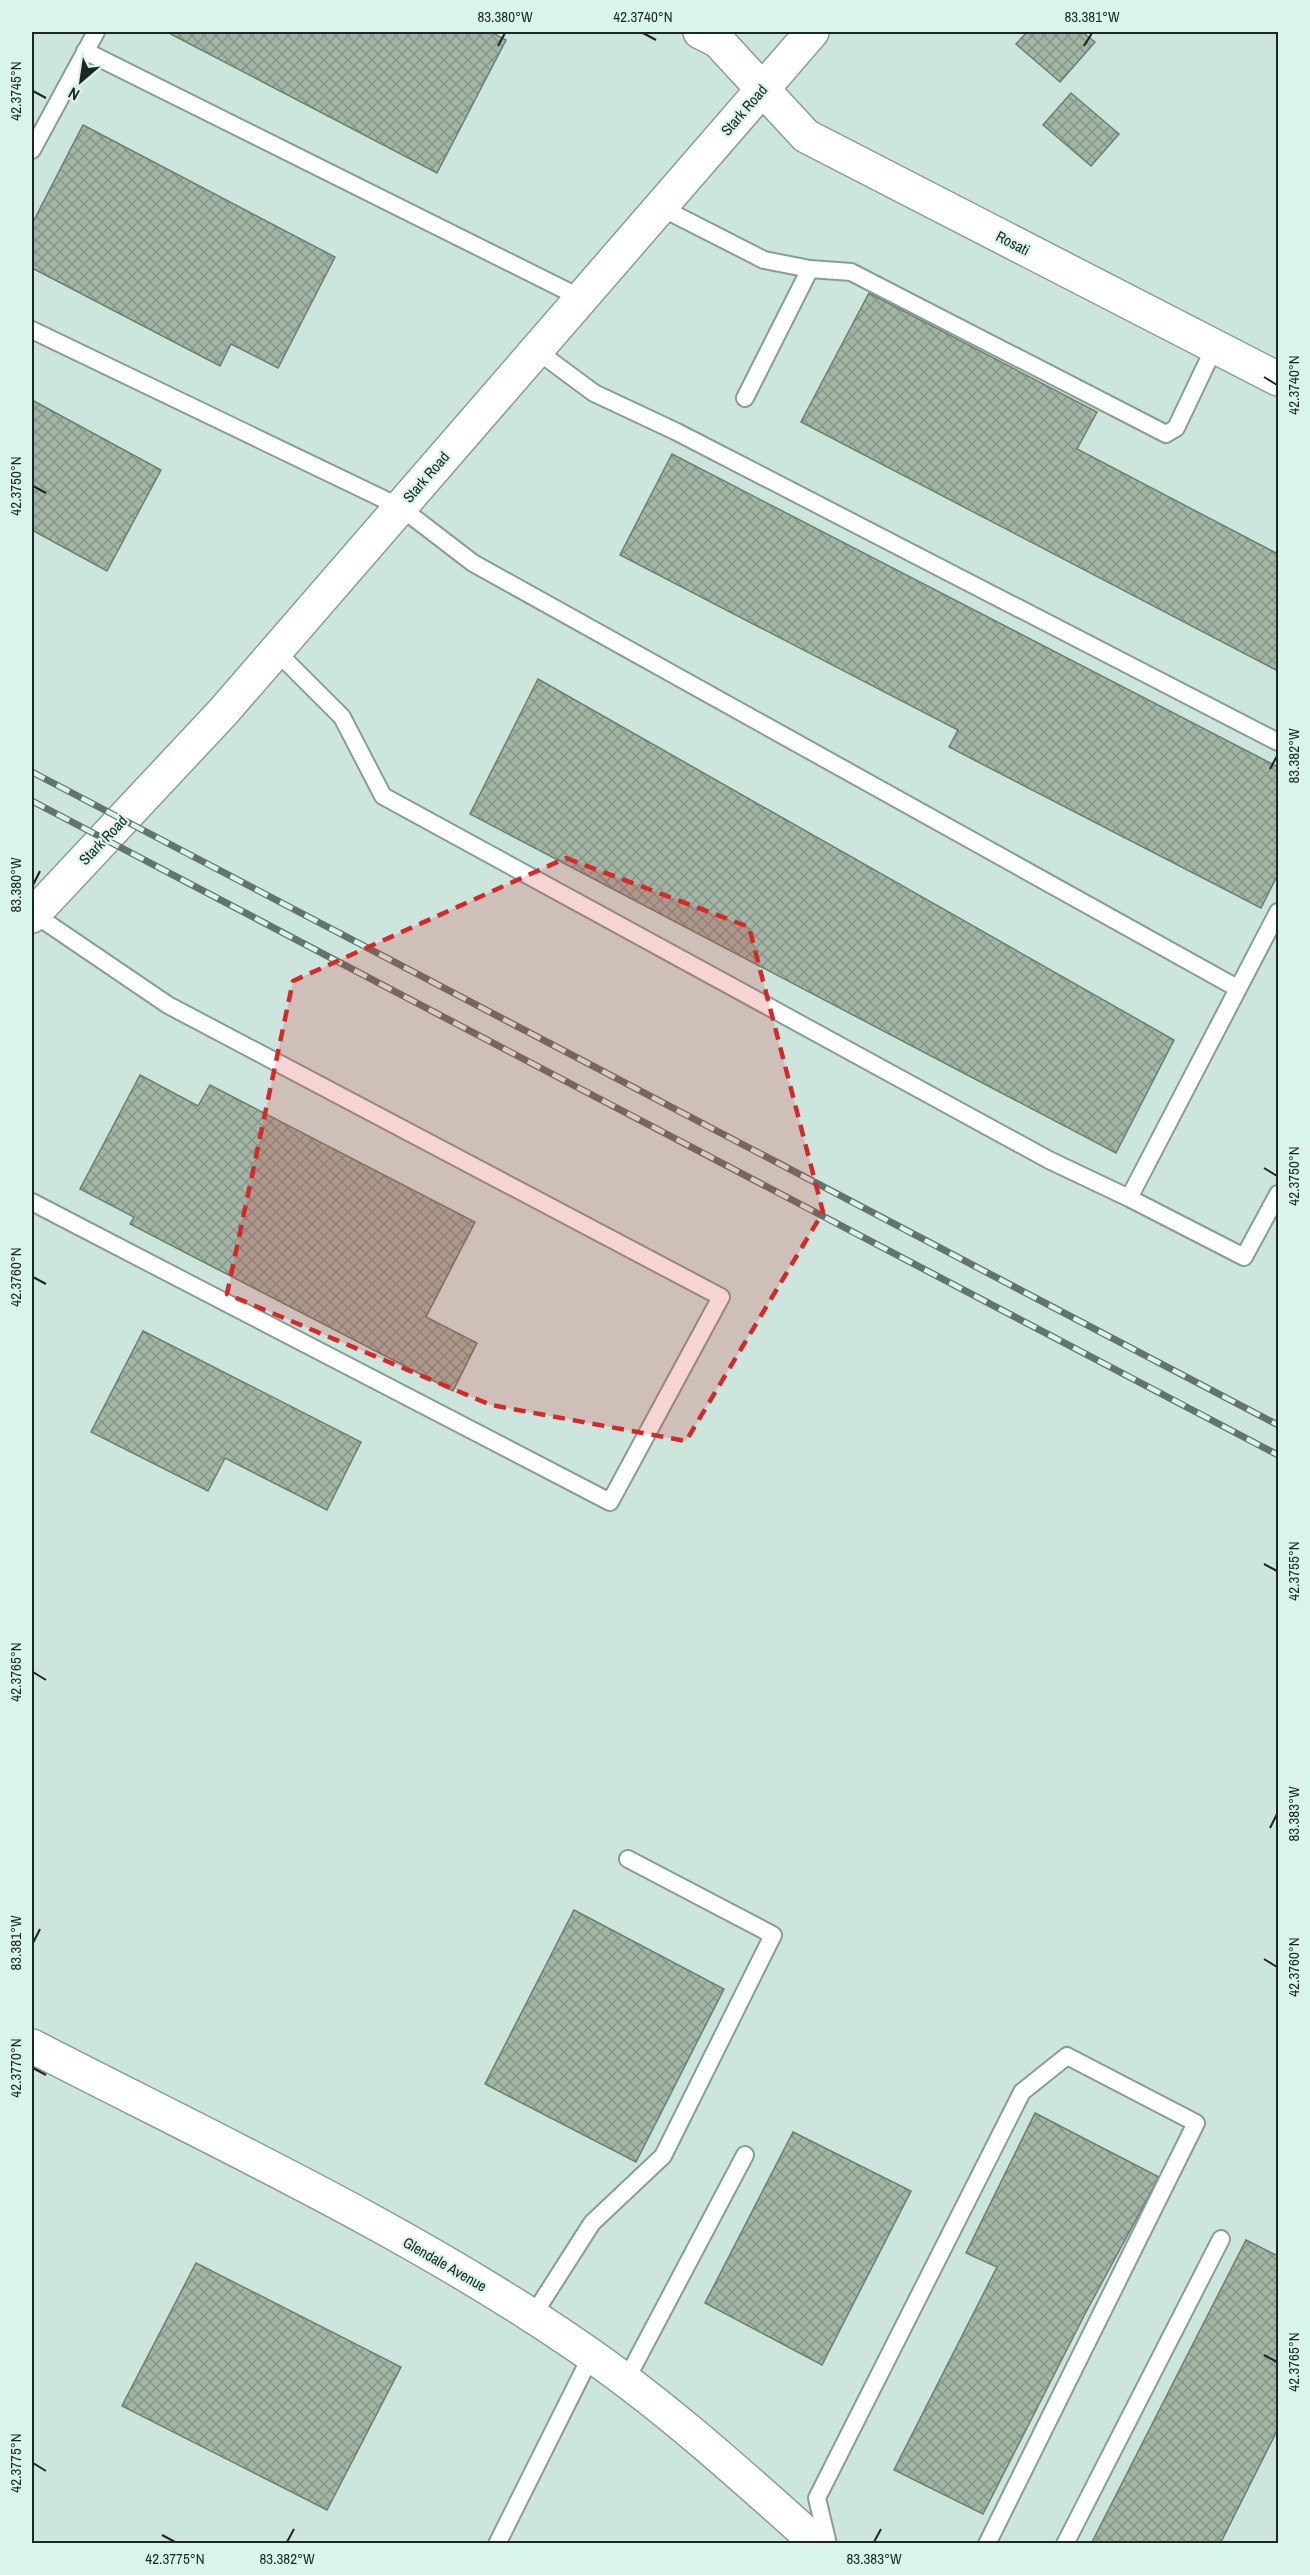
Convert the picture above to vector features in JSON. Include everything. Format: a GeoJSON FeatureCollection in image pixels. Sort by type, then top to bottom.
{"type":"FeatureCollection","features":[{"type":"Feature","properties":{"kind":"street","name":"Rosati"},"geometry":{"type":"LineString","coordinates":[[700,32],[718,41],[806,136],[1278,379]]}},
{"type":"Feature","properties":{"kind":"street","name":"Stark Road"},"geometry":{"type":"LineString","coordinates":[[33,915],[223,712],[812,32]]}},
{"type":"Feature","properties":{"kind":"street","name":"Glendale Avenue"},"geometry":{"type":"LineString","coordinates":[[32,2046],[454,2267],[591,2356],[675,2419],[818,2544]]}},
{"type":"Feature","properties":{"kind":"lane"},"geometry":{"type":"LineString","coordinates":[[32,150],[96,32]]}},
{"type":"Feature","properties":{"kind":"lane"},"geometry":{"type":"LineString","coordinates":[[85,51],[581,298]]}},
{"type":"Feature","properties":{"kind":"lane"},"geometry":{"type":"LineString","coordinates":[[660,207],[764,260],[810,269],[851,272],[1166,434],[1176,428],[1215,346]]}},
{"type":"Feature","properties":{"kind":"lane"},"geometry":{"type":"LineString","coordinates":[[745,398],[810,269]]}},
{"type":"Feature","properties":{"kind":"lane"},"geometry":{"type":"LineString","coordinates":[[32,330],[400,507],[473,563],[1238,987]]}},
{"type":"Feature","properties":{"kind":"lane"},"geometry":{"type":"LineString","coordinates":[[536,350],[594,393],[688,437],[1278,742]]}},
{"type":"Feature","properties":{"kind":"lane"},"geometry":{"type":"LineString","coordinates":[[276,651],[342,717],[383,796],[1049,1160],[1244,1257],[1278,1194]]}},
{"type":"Feature","properties":{"kind":"lane"},"geometry":{"type":"LineString","coordinates":[[1129,1198],[1278,912]]}},
{"type":"Feature","properties":{"kind":"lane"},"geometry":{"type":"LineString","coordinates":[[32,1202],[610,1502],[721,1297],[168,1005],[33,915]]}},
{"type":"Feature","properties":{"kind":"lane"},"geometry":{"type":"LineString","coordinates":[[532,2317],[592,2223],[663,2156],[773,1935],[628,1859]]}},
{"type":"Feature","properties":{"kind":"lane"},"geometry":{"type":"LineString","coordinates":[[828,2544],[817,2498],[1022,2092],[1067,2056],[1196,2123],[987,2544]]}},
{"type":"Feature","properties":{"kind":"lane"},"geometry":{"type":"LineString","coordinates":[[625,2382],[745,2155]]}},
{"type":"Feature","properties":{"kind":"lane"},"geometry":{"type":"LineString","coordinates":[[1065,2544],[1221,2240]]}},
{"type":"Feature","properties":{"kind":"lane"},"geometry":{"type":"LineString","coordinates":[[497,2544],[591,2356]]}},
{"type":"Feature","properties":{"kind":"highlighted area"},"geometry":{"type":"Polygon","coordinates":[[[566,858],[749,927],[823,1212],[686,1441],[491,1405],[227,1294],[293,981],[566,858]]]}},
{"type":"Feature","properties":{"kind":"building"},"geometry":{"type":"Polygon","coordinates":[[[167,32],[491,32],[506,40],[437,173],[167,32]]]}},
{"type":"Feature","properties":{"kind":"building"},"geometry":{"type":"Polygon","coordinates":[[[1027,32],[1082,32],[1095,42],[1060,82],[1016,44],[1027,32]]]}},
{"type":"Feature","properties":{"kind":"building"},"geometry":{"type":"Polygon","coordinates":[[[1071,93],[1119,134],[1091,166],[1043,125],[1071,93]]]}},
{"type":"Feature","properties":{"kind":"building"},"geometry":{"type":"Polygon","coordinates":[[[83,125],[335,257],[278,368],[231,344],[220,366],[32,268],[32,224],[83,125]]]}},
{"type":"Feature","properties":{"kind":"building"},"geometry":{"type":"Polygon","coordinates":[[[869,293],[1097,412],[1077,449],[1278,554],[1278,671],[801,422],[869,293]]]}},
{"type":"Feature","properties":{"kind":"building"},"geometry":{"type":"Polygon","coordinates":[[[32,400],[161,470],[107,571],[32,530],[32,400]]]}},
{"type":"Feature","properties":{"kind":"building"},"geometry":{"type":"Polygon","coordinates":[[[672,454],[1278,767],[1278,874],[1261,908],[949,747],[958,730],[620,555],[672,454]]]}},
{"type":"Feature","properties":{"kind":"building"},"geometry":{"type":"Polygon","coordinates":[[[538,679],[1174,1040],[1116,1153],[470,814],[538,679]]]}},
{"type":"Feature","properties":{"kind":"building"},"geometry":{"type":"Polygon","coordinates":[[[140,1075],[198,1106],[210,1085],[475,1222],[426,1317],[477,1343],[453,1391],[130,1224],[134,1217],[80,1189],[140,1075]]]}},
{"type":"Feature","properties":{"kind":"building"},"geometry":{"type":"Polygon","coordinates":[[[143,1331],[361,1442],[327,1510],[225,1458],[208,1491],[91,1432],[143,1331]]]}},
{"type":"Feature","properties":{"kind":"building"},"geometry":{"type":"Polygon","coordinates":[[[574,1910],[724,1989],[636,2162],[485,2084],[574,1910]]]}},
{"type":"Feature","properties":{"kind":"building"},"geometry":{"type":"Polygon","coordinates":[[[1035,2113],[1159,2177],[1086,2312],[983,2514],[894,2470],[997,2267],[966,2253],[1035,2113]]]}},
{"type":"Feature","properties":{"kind":"building"},"geometry":{"type":"Polygon","coordinates":[[[793,2132],[911,2191],[822,2365],[705,2303],[793,2132]]]}},
{"type":"Feature","properties":{"kind":"building"},"geometry":{"type":"Polygon","coordinates":[[[1246,2240],[1278,2256],[1278,2429],[1220,2544],[1091,2544],[1246,2240]]]}},
{"type":"Feature","properties":{"kind":"building"},"geometry":{"type":"Polygon","coordinates":[[[196,2263],[401,2367],[327,2510],[122,2406],[196,2263]]]}},
{"type":"Feature","properties":{"kind":"railway"},"geometry":{"type":"LineString","coordinates":[[32,772],[1278,1425]]}},
{"type":"Feature","properties":{"kind":"railway"},"geometry":{"type":"LineString","coordinates":[[32,801],[1278,1455]]}}]}
